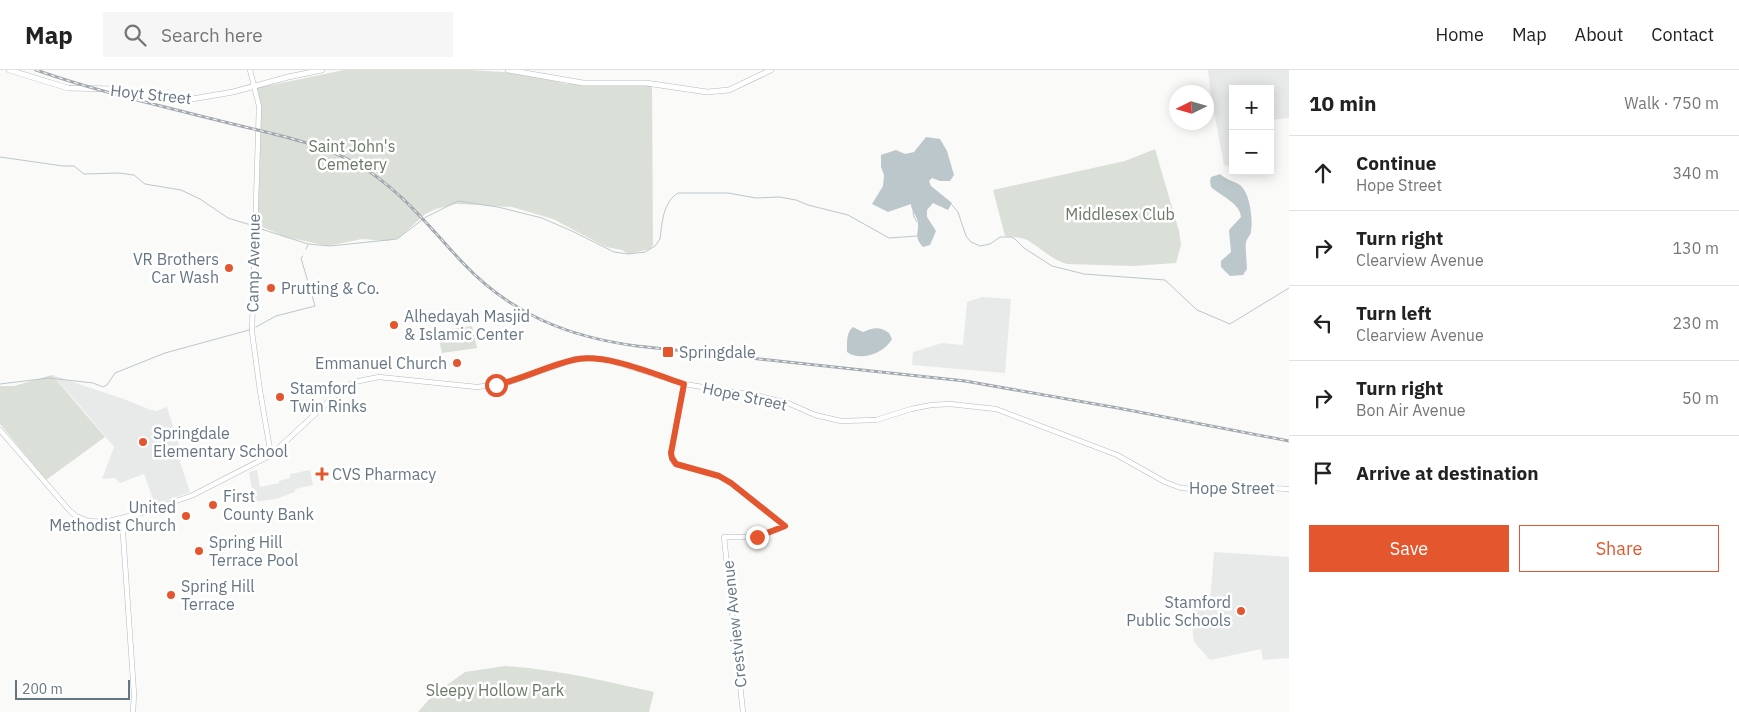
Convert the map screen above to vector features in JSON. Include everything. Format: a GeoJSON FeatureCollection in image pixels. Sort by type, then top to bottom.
{"type":"FeatureCollection","features":[{"type":"Feature","properties":{"kind":"main road","name":"Hoyt Street"},"geometry":{"type":"LineString","coordinates":[[9,70],[68,88],[113,89],[176,100],[200,99],[322,70]]}},
{"type":"Feature","properties":{"kind":"main road","name":"Camp Avenue"},"geometry":{"type":"LineString","coordinates":[[250,70],[259,106],[252,332],[271,455]]}},
{"type":"Feature","properties":{"kind":"main road"},"geometry":{"type":"LineString","coordinates":[[508,70],[583,83],[646,82],[707,92],[729,90],[771,70]]}},
{"type":"Feature","properties":{"kind":"main road","name":"Hope Street"},"geometry":{"type":"LineString","coordinates":[[0,430],[66,508],[76,516],[94,522],[122,519],[158,509],[193,496],[271,455],[341,390],[354,382],[379,377],[477,387],[493,386],[520,379],[575,359],[591,358],[609,360],[684,384],[759,396],[823,417],[841,420],[876,420],[931,405],[950,404],[996,408],[1117,455],[1165,482],[1181,488],[1206,490],[1251,487],[1289,489]]}},
{"type":"Feature","properties":{"kind":"main road","name":"Crestview Avenue"},"geometry":{"type":"LineString","coordinates":[[684,384],[671,453],[676,464],[719,476],[731,483],[785,526],[757,537],[724,537],[743,712]]}},
{"type":"Feature","properties":{"kind":"main road"},"geometry":{"type":"LineString","coordinates":[[122,519],[134,694],[132,712]]}},
{"type":"Feature","properties":{"kind":"shaded area"},"geometry":{"type":"Polygon","coordinates":[[[1208,70],[1289,70],[1289,118],[1274,120],[1274,85],[1229,85],[1229,166],[1224,165],[1214,112],[1214,85],[1210,85],[1208,70]]]}},
{"type":"Feature","properties":{"kind":"shaded area"},"geometry":{"type":"Polygon","coordinates":[[[926,137],[940,139],[947,151],[954,175],[950,181],[940,181],[932,178],[929,181],[931,186],[952,203],[948,210],[933,203],[927,210],[927,217],[936,231],[930,245],[923,247],[917,236],[918,223],[911,204],[888,212],[872,204],[883,186],[884,175],[881,167],[881,155],[896,150],[905,154],[914,152],[926,137]]]}},
{"type":"Feature","properties":{"kind":"shaded area"},"geometry":{"type":"Polygon","coordinates":[[[1220,174],[1241,186],[1247,195],[1250,207],[1251,231],[1246,242],[1247,269],[1243,275],[1230,276],[1221,267],[1221,261],[1231,252],[1229,230],[1241,217],[1234,204],[1211,187],[1211,177],[1220,174]]]}},
{"type":"Feature","properties":{"kind":"shaded area"},"geometry":{"type":"Polygon","coordinates":[[[982,297],[1011,299],[1005,373],[912,365],[913,352],[942,343],[963,345],[967,302],[982,297]]]}},
{"type":"Feature","properties":{"kind":"shaded area"},"geometry":{"type":"Polygon","coordinates":[[[853,327],[863,332],[882,329],[889,333],[892,339],[889,344],[878,352],[865,356],[852,355],[847,352],[847,345],[848,335],[853,327]]]}},
{"type":"Feature","properties":{"kind":"shaded area","name":"Springdale Elementary School"},"geometry":{"type":"Polygon","coordinates":[[[52,375],[151,410],[156,411],[167,407],[180,448],[176,450],[190,492],[155,505],[144,474],[120,483],[115,478],[102,479],[114,447],[52,375]]]}},
{"type":"Feature","properties":{"kind":"shaded area"},"geometry":{"type":"Polygon","coordinates":[[[257,470],[260,487],[279,483],[279,481],[290,478],[290,474],[310,470],[313,485],[295,489],[295,492],[276,499],[254,502],[249,472],[257,470]]]}},
{"type":"Feature","properties":{"kind":"shaded area","name":"Stamford Public Schools"},"geometry":{"type":"Polygon","coordinates":[[[1214,552],[1289,557],[1289,658],[1263,660],[1261,649],[1210,660],[1194,642],[1192,601],[1210,603],[1214,552]]]}},
{"type":"Feature","properties":{"kind":"green space","name":"Saint John's Cemetery"},"geometry":{"type":"Polygon","coordinates":[[[344,70],[471,70],[520,73],[567,84],[652,85],[653,245],[650,249],[628,254],[622,250],[606,247],[553,219],[512,207],[478,205],[456,204],[436,209],[425,214],[399,238],[387,241],[362,239],[328,246],[286,237],[255,224],[260,100],[257,88],[344,70]]]}},
{"type":"Feature","properties":{"kind":"green space","name":"Middlesex Club"},"geometry":{"type":"Polygon","coordinates":[[[1155,149],[1179,231],[1181,245],[1176,263],[1133,266],[1067,264],[1052,257],[1026,240],[1005,236],[993,190],[1125,161],[1155,149]]]}},
{"type":"Feature","properties":{"kind":"green space"},"geometry":{"type":"Polygon","coordinates":[[[472,326],[477,348],[442,353],[437,331],[472,326]]]}},
{"type":"Feature","properties":{"kind":"green space"},"geometry":{"type":"Polygon","coordinates":[[[52,375],[105,437],[46,480],[0,424],[0,386],[14,386],[52,375]]]}},
{"type":"Feature","properties":{"kind":"green space","name":"Sleepy Hollow Park"},"geometry":{"type":"Polygon","coordinates":[[[505,666],[561,673],[654,692],[649,712],[418,712],[433,695],[465,672],[505,666]]]}},
{"type":"Feature","properties":{"kind":"waterway"},"geometry":{"type":"LineString","coordinates":[[0,157],[74,166],[84,174],[119,173],[134,175],[145,184],[181,190],[200,199],[228,218],[254,226]]}},
{"type":"Feature","properties":{"kind":"waterway"},"geometry":{"type":"LineString","coordinates":[[258,228],[308,244],[330,246],[397,239],[426,217],[458,201],[498,207],[542,218],[614,252],[628,254],[645,252],[655,246],[660,239],[666,207],[678,193],[728,193],[756,198],[779,197],[796,200],[848,215],[889,238],[917,236]]}},
{"type":"Feature","properties":{"kind":"waterway"},"geometry":{"type":"LineString","coordinates":[[952,205],[958,212],[966,236],[971,242],[980,246],[990,244],[1000,237],[1011,237],[1052,266],[1084,274],[1165,280],[1197,310],[1230,324],[1289,288]]}},
{"type":"Feature","properties":{"kind":"waterway"},"geometry":{"type":"LineString","coordinates":[[913,212],[917,222]]}},
{"type":"Feature","properties":{"kind":"waterway"},"geometry":{"type":"LineString","coordinates":[[306,249],[308,245]]}},
{"type":"Feature","properties":{"kind":"waterway"},"geometry":{"type":"LineString","coordinates":[[256,327],[276,316],[315,306],[301,258],[303,256]]}},
{"type":"Feature","properties":{"kind":"waterway"},"geometry":{"type":"LineString","coordinates":[[0,384],[49,378],[93,383],[103,387],[107,385],[115,373],[165,353],[249,330]]}},
{"type":"Feature","properties":{"kind":"railway"},"geometry":{"type":"LineString","coordinates":[[36,70],[111,93],[298,140],[341,156],[371,173],[400,196],[481,281],[501,296],[542,320],[587,336],[637,346],[965,381],[1289,441]]}},
{"type":"Feature","properties":{"kind":"place","name":"VR Brothers Car Wash"},"geometry":{"type":"Point","coordinates":[229,268]}},
{"type":"Feature","properties":{"kind":"place","name":"Prutting & Co."},"geometry":{"type":"Point","coordinates":[271,288]}},
{"type":"Feature","properties":{"kind":"place","name":"Alhedayah Masjid & Islamic Center"},"geometry":{"type":"Point","coordinates":[394,325]}},
{"type":"Feature","properties":{"kind":"place","name":"Springdale"},"geometry":{"type":"Point","coordinates":[668,352]}},
{"type":"Feature","properties":{"kind":"place","name":"Emmanuel Church"},"geometry":{"type":"Point","coordinates":[457,363]}},
{"type":"Feature","properties":{"kind":"place","name":"Stamford Twin Rinks"},"geometry":{"type":"Point","coordinates":[280,397]}},
{"type":"Feature","properties":{"kind":"place","name":"Springdale Elementary School"},"geometry":{"type":"Point","coordinates":[143,442]}},
{"type":"Feature","properties":{"kind":"place","name":"CVS Pharmacy"},"geometry":{"type":"Point","coordinates":[322,474]}},
{"type":"Feature","properties":{"kind":"place","name":"First County Bank"},"geometry":{"type":"Point","coordinates":[213,505]}},
{"type":"Feature","properties":{"kind":"place","name":"United Methodist Church"},"geometry":{"type":"Point","coordinates":[186,516]}},
{"type":"Feature","properties":{"kind":"place","name":"Spring Hill Terrace Pool"},"geometry":{"type":"Point","coordinates":[199,551]}},
{"type":"Feature","properties":{"kind":"place","name":"Spring Hill Terrace"},"geometry":{"type":"Point","coordinates":[171,595]}},
{"type":"Feature","properties":{"kind":"place","name":"Stamford Public Schools"},"geometry":{"type":"Point","coordinates":[1241,611]}},
{"type":"Feature","properties":{"kind":"route"},"geometry":{"type":"LineString","coordinates":[[496,385],[520,379],[575,359],[591,358],[609,360],[684,384],[671,453],[672,458],[676,464],[719,476],[731,483],[785,526],[757,537]]}}]}
